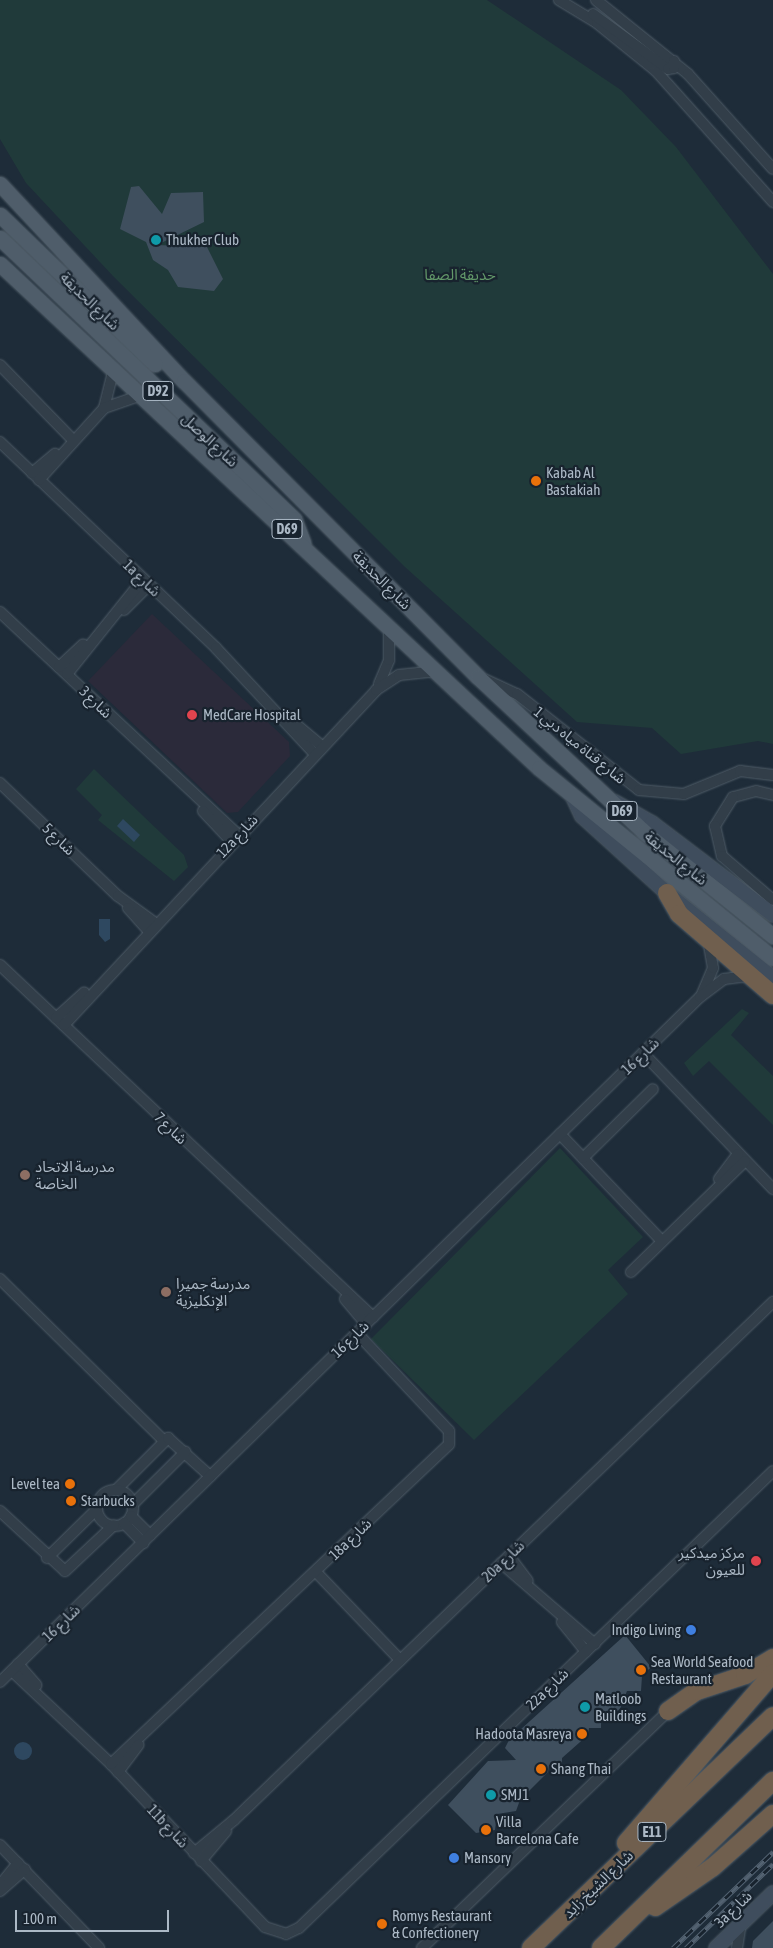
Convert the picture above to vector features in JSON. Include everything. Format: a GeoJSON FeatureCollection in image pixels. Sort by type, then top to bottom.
{"type":"FeatureCollection","features":[{"type":"Feature","properties":{"kind":"highway"},"geometry":{"type":"LineString","coordinates":[[667,893],[679,914],[773,995]]}},
{"type":"Feature","properties":{"kind":"highway"},"geometry":{"type":"LineString","coordinates":[[668,1711],[697,1691],[745,1675],[773,1658]]}},
{"type":"Feature","properties":{"kind":"highway"},"geometry":{"type":"LineString","coordinates":[[590,1891],[773,1673]]}},
{"type":"Feature","properties":{"kind":"highway","name":"شارع الشيخ زايد"},"geometry":{"type":"LineString","coordinates":[[531,1948],[773,1716]]}},
{"type":"Feature","properties":{"kind":"highway"},"geometry":{"type":"LineString","coordinates":[[602,1948],[773,1781]]}},
{"type":"Feature","properties":{"kind":"highway"},"geometry":{"type":"LineString","coordinates":[[625,1925],[706,1872],[773,1814]]}},
{"type":"Feature","properties":{"kind":"main road"},"geometry":{"type":"LineString","coordinates":[[0,184],[184,381]]}},
{"type":"Feature","properties":{"kind":"main road","name":"شارع الحديقة"},"geometry":{"type":"LineString","coordinates":[[0,215],[157,365],[184,381],[478,677],[610,800],[773,936]]}},
{"type":"Feature","properties":{"kind":"main road","name":"شارع الوصل"},"geometry":{"type":"LineString","coordinates":[[3,240],[294,519],[303,543]]}},
{"type":"Feature","properties":{"kind":"main road","name":"شارع الحديقة"},"geometry":{"type":"LineString","coordinates":[[0,264],[138,396],[303,543],[389,628],[572,795],[773,958]]}},
{"type":"Feature","properties":{"kind":"main road"},"geometry":{"type":"LineString","coordinates":[[572,795],[582,816],[667,893],[773,978]]}},
{"type":"Feature","properties":{"kind":"main road"},"geometry":{"type":"LineString","coordinates":[[610,800],[652,823],[773,915]]}},
{"type":"Feature","properties":{"kind":"main road","name":"3a شارع"},"geometry":{"type":"LineString","coordinates":[[716,1948],[773,1893]]}},
{"type":"Feature","properties":{"kind":"street"},"geometry":{"type":"LineString","coordinates":[[559,0],[578,10],[604,19],[668,69],[674,68],[674,61]]}},
{"type":"Feature","properties":{"kind":"street"},"geometry":{"type":"LineString","coordinates":[[596,0],[674,61],[773,169]]}},
{"type":"Feature","properties":{"kind":"street"},"geometry":{"type":"LineString","coordinates":[[578,10],[671,85],[770,190],[773,202]]}},
{"type":"Feature","properties":{"kind":"street"},"geometry":{"type":"LineString","coordinates":[[0,365],[70,443]]}},
{"type":"Feature","properties":{"kind":"street"},"geometry":{"type":"LineString","coordinates":[[104,408],[113,372]]}},
{"type":"Feature","properties":{"kind":"street"},"geometry":{"type":"LineString","coordinates":[[35,477],[104,408],[138,396]]}},
{"type":"Feature","properties":{"kind":"street","name":"1a شارع"},"geometry":{"type":"LineString","coordinates":[[0,442],[319,750]]}},
{"type":"Feature","properties":{"kind":"street"},"geometry":{"type":"LineString","coordinates":[[63,671],[146,582]]}},
{"type":"Feature","properties":{"kind":"street","name":"شارع 3"},"geometry":{"type":"LineString","coordinates":[[0,612],[235,838]]}},
{"type":"Feature","properties":{"kind":"street","name":"12a شارع"},"geometry":{"type":"LineString","coordinates":[[376,690],[388,666],[389,628]]}},
{"type":"Feature","properties":{"kind":"street","name":"12a شارع"},"geometry":{"type":"LineString","coordinates":[[60,1021],[376,690],[399,675],[435,671]]}},
{"type":"Feature","properties":{"kind":"street","name":"شارع قناة مياه دبي 1"},"geometry":{"type":"LineString","coordinates":[[478,677],[517,694],[639,790],[684,794],[740,771],[773,775]]}},
{"type":"Feature","properties":{"kind":"street","name":"شارع 5"},"geometry":{"type":"LineString","coordinates":[[0,783],[152,926]]}},
{"type":"Feature","properties":{"kind":"street"},"geometry":{"type":"LineString","coordinates":[[773,795],[756,791],[733,797],[718,815],[715,838],[729,863],[773,900]]}},
{"type":"Feature","properties":{"kind":"street","name":"شارع 16"},"geometry":{"type":"LineString","coordinates":[[700,997],[712,968],[708,940]]}},
{"type":"Feature","properties":{"kind":"street","name":"شارع 7"},"geometry":{"type":"LineString","coordinates":[[0,965],[342,1292],[369,1321]]}},
{"type":"Feature","properties":{"kind":"street","name":"شارع 16"},"geometry":{"type":"LineString","coordinates":[[0,1682],[700,997],[724,979],[750,976]]}},
{"type":"Feature","properties":{"kind":"street"},"geometry":{"type":"LineString","coordinates":[[643,1053],[773,1188]]}},
{"type":"Feature","properties":{"kind":"street"},"geometry":{"type":"LineString","coordinates":[[583,1158],[652,1089]]}},
{"type":"Feature","properties":{"kind":"street"},"geometry":{"type":"LineString","coordinates":[[560,1134],[662,1241]]}},
{"type":"Feature","properties":{"kind":"street"},"geometry":{"type":"LineString","coordinates":[[631,1272],[742,1157]]}},
{"type":"Feature","properties":{"kind":"street"},"geometry":{"type":"LineString","coordinates":[[0,1279],[164,1441]]}},
{"type":"Feature","properties":{"kind":"street","name":"20a شارع"},"geometry":{"type":"LineString","coordinates":[[197,1857],[773,1302]]}},
{"type":"Feature","properties":{"kind":"street","name":"18a شارع"},"geometry":{"type":"LineString","coordinates":[[111,1764],[144,1736],[451,1440],[449,1431],[357,1333]]}},
{"type":"Feature","properties":{"kind":"street"},"geometry":{"type":"LineString","coordinates":[[48,1558],[97,1509],[102,1495],[116,1490],[164,1441],[170,1439],[210,1476]]}},
{"type":"Feature","properties":{"kind":"street"},"geometry":{"type":"LineString","coordinates":[[0,1511],[48,1558],[68,1571],[123,1521],[132,1504],[185,1452]]}},
{"type":"Feature","properties":{"kind":"street","name":"22a شارع"},"geometry":{"type":"LineString","coordinates":[[299,1928],[773,1471]]}},
{"type":"Feature","properties":{"kind":"street"},"geometry":{"type":"LineString","coordinates":[[116,1490],[125,1493],[132,1504]]}},
{"type":"Feature","properties":{"kind":"street"},"geometry":{"type":"LineString","coordinates":[[97,1509],[101,1518],[123,1521],[146,1539]]}},
{"type":"Feature","properties":{"kind":"street"},"geometry":{"type":"LineString","coordinates":[[505,1560],[556,1612],[594,1644]]}},
{"type":"Feature","properties":{"kind":"street"},"geometry":{"type":"LineString","coordinates":[[316,1572],[400,1660]]}},
{"type":"Feature","properties":{"kind":"street"},"geometry":{"type":"LineString","coordinates":[[556,1612],[586,1652]]}},
{"type":"Feature","properties":{"kind":"street","name":"11b شارع"},"geometry":{"type":"LineString","coordinates":[[15,1667],[111,1764],[265,1927],[280,1934],[299,1928]]}},
{"type":"Feature","properties":{"kind":"street"},"geometry":{"type":"LineString","coordinates":[[422,1948],[668,1711]]}},
{"type":"Feature","properties":{"kind":"street","name":"18a شارع"},"geometry":{"type":"LineString","coordinates":[[118,1772],[144,1736]]}},
{"type":"Feature","properties":{"kind":"street"},"geometry":{"type":"LineString","coordinates":[[0,1845],[99,1948]]}},
{"type":"Feature","properties":{"kind":"street"},"geometry":{"type":"LineString","coordinates":[[0,1885],[22,1866]]}},
{"type":"Feature","properties":{"kind":"street"},"geometry":{"type":"LineString","coordinates":[[0,1891],[22,1866]]}},
{"type":"Feature","properties":{"kind":"street"},"geometry":{"type":"LineString","coordinates":[[737,1948],[741,1924]]}},
{"type":"Feature","properties":{"kind":"shaded area","name":"MedCare Hospital"},"geometry":{"type":"Polygon","coordinates":[[[152,614],[289,742],[290,756],[238,812],[227,813],[88,681],[152,614]]]}},
{"type":"Feature","properties":{"kind":"green space","name":"حديقة الصفا"},"geometry":{"type":"Polygon","coordinates":[[[0,0],[487,0],[621,90],[676,147],[773,274],[773,744],[758,741],[681,754],[652,728],[577,722],[405,567],[113,276],[26,183],[0,139],[0,0]]]}},
{"type":"Feature","properties":{"kind":"green space"},"geometry":{"type":"Polygon","coordinates":[[[94,769],[184,855],[188,867],[174,881],[98,820],[102,815],[76,789],[94,769]]]}},
{"type":"Feature","properties":{"kind":"green space"},"geometry":{"type":"Polygon","coordinates":[[[742,1009],[749,1013],[731,1035],[773,1076],[773,1125],[709,1061],[693,1076],[684,1063],[742,1009]]]}},
{"type":"Feature","properties":{"kind":"green space"},"geometry":{"type":"Polygon","coordinates":[[[560,1148],[643,1237],[608,1270],[628,1294],[474,1440],[371,1339],[560,1148]]]}},
{"type":"Feature","properties":{"kind":"water"},"geometry":{"type":"Polygon","coordinates":[[[123,819],[140,835],[134,842],[117,826],[123,819]]]}},
{"type":"Feature","properties":{"kind":"water"},"geometry":{"type":"Polygon","coordinates":[[[99,919],[110,919],[110,939],[105,942],[99,935],[99,919]]]}},
{"type":"Feature","properties":{"kind":"water"},"geometry":{"type":"Polygon","coordinates":[[[23,1742],[29,1745],[32,1751],[29,1757],[23,1760],[17,1757],[14,1751],[17,1745],[23,1742]]]}},
{"type":"Feature","properties":{"kind":"building","name":"Thukher Club"},"geometry":{"type":"Polygon","coordinates":[[[139,186],[162,214],[171,193],[203,192],[204,222],[157,245],[207,247],[223,279],[214,291],[178,287],[168,270],[153,260],[146,242],[120,229],[131,187],[139,186]]]}},
{"type":"Feature","properties":{"kind":"building","name":"Matloob Buildings"},"geometry":{"type":"Polygon","coordinates":[[[625,1635],[651,1667],[642,1676],[641,1691],[627,1691],[620,1709],[601,1722],[601,1728],[589,1728],[588,1735],[562,1758],[562,1765],[549,1765],[548,1772],[520,1800],[516,1811],[497,1814],[495,1830],[476,1833],[448,1805],[488,1761],[516,1760],[505,1748],[509,1740],[625,1635]]]}},
{"type":"Feature","properties":{"kind":"building"},"geometry":{"type":"Polygon","coordinates":[[[773,1921],[773,1948],[752,1948],[753,1941],[773,1921]]]}},
{"type":"Feature","properties":{"kind":"railway"},"geometry":{"type":"LineString","coordinates":[[673,1948],[773,1852]]}},
{"type":"Feature","properties":{"kind":"railway"},"geometry":{"type":"LineString","coordinates":[[686,1948],[773,1864]]}},
{"type":"Feature","properties":{"kind":"place","name":"Thukher Club"},"geometry":{"type":"Point","coordinates":[156,240]}},
{"type":"Feature","properties":{"kind":"place","name":"Kabab Al Bastakiah"},"geometry":{"type":"Point","coordinates":[536,481]}},
{"type":"Feature","properties":{"kind":"place","name":"MedCare Hospital"},"geometry":{"type":"Point","coordinates":[192,715]}},
{"type":"Feature","properties":{"kind":"place","name":"مدرسة الاتحاد الخاصة"},"geometry":{"type":"Point","coordinates":[25,1175]}},
{"type":"Feature","properties":{"kind":"place","name":"مدرسة جميرا الإنكليزية"},"geometry":{"type":"Point","coordinates":[166,1292]}},
{"type":"Feature","properties":{"kind":"place","name":"Level tea"},"geometry":{"type":"Point","coordinates":[70,1484]}},
{"type":"Feature","properties":{"kind":"place","name":"Starbucks"},"geometry":{"type":"Point","coordinates":[71,1501]}},
{"type":"Feature","properties":{"kind":"place","name":"مركز ميدكير للعيون"},"geometry":{"type":"Point","coordinates":[756,1561]}},
{"type":"Feature","properties":{"kind":"place","name":"Indigo Living"},"geometry":{"type":"Point","coordinates":[691,1630]}},
{"type":"Feature","properties":{"kind":"place","name":"Sea World Seafood Restaurant"},"geometry":{"type":"Point","coordinates":[641,1670]}},
{"type":"Feature","properties":{"kind":"place","name":"Matloob Buildings"},"geometry":{"type":"Point","coordinates":[585,1707]}},
{"type":"Feature","properties":{"kind":"place","name":"Hadoota Masreya"},"geometry":{"type":"Point","coordinates":[582,1734]}},
{"type":"Feature","properties":{"kind":"place","name":"Shang Thai"},"geometry":{"type":"Point","coordinates":[541,1769]}},
{"type":"Feature","properties":{"kind":"place","name":"SMJ1"},"geometry":{"type":"Point","coordinates":[491,1795]}},
{"type":"Feature","properties":{"kind":"place","name":"Villa Barcelona Cafe"},"geometry":{"type":"Point","coordinates":[486,1830]}},
{"type":"Feature","properties":{"kind":"place","name":"Mansory"},"geometry":{"type":"Point","coordinates":[454,1858]}},
{"type":"Feature","properties":{"kind":"place","name":"Romys Restaurant & Confectionery"},"geometry":{"type":"Point","coordinates":[382,1924]}}]}
